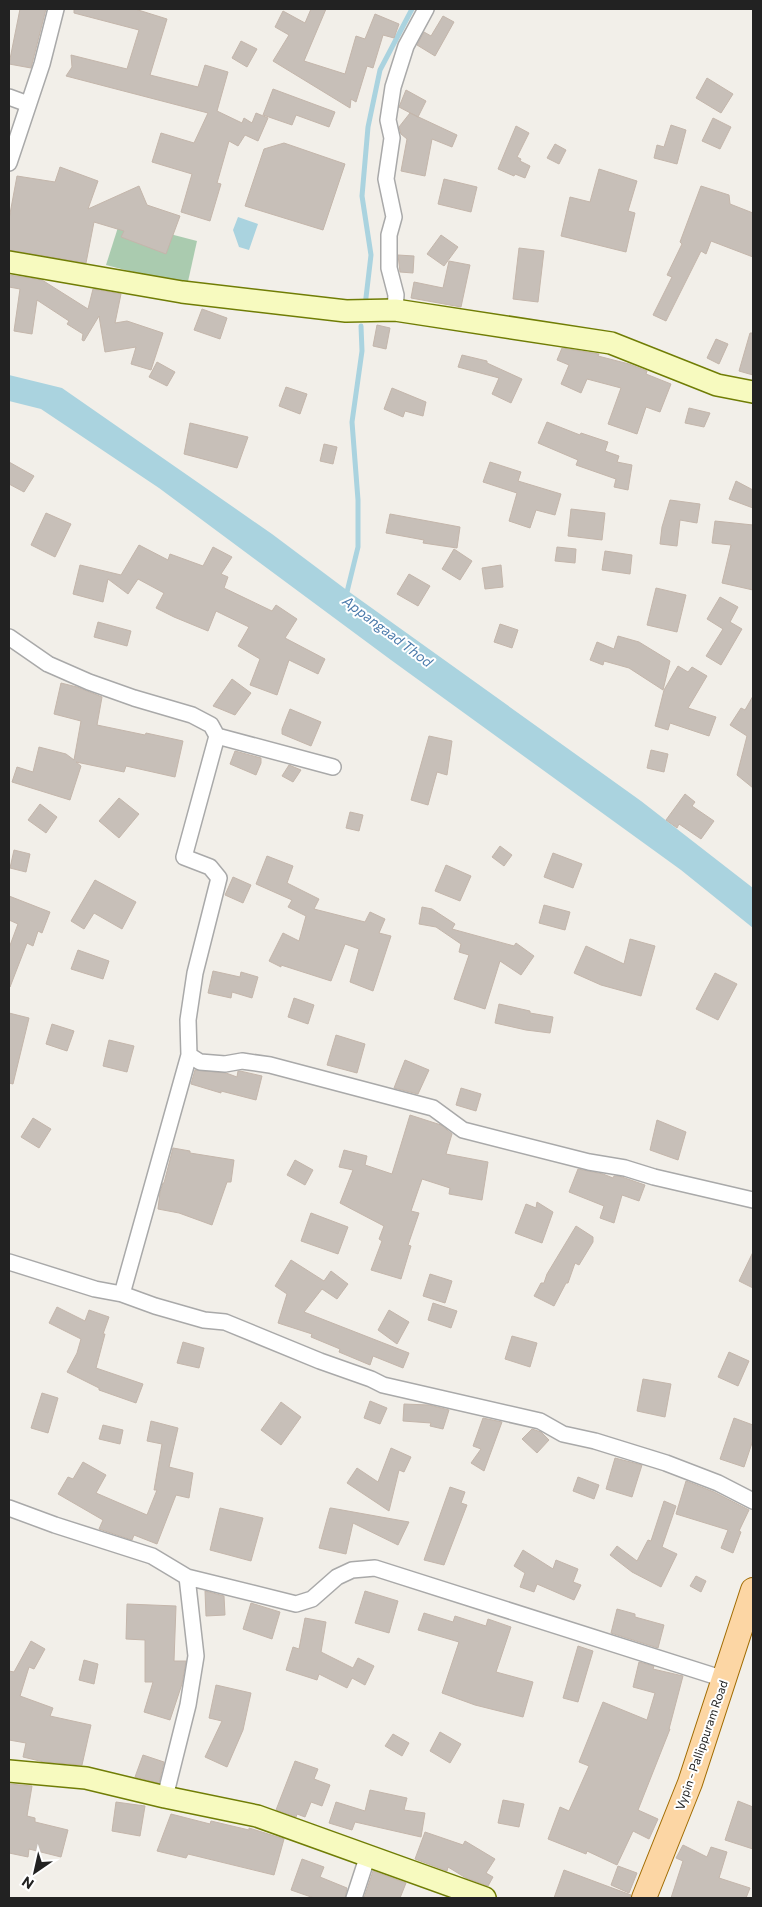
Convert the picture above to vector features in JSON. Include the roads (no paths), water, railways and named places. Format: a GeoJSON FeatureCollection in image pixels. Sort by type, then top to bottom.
{"type":"FeatureCollection","features":[{"type":"Feature","properties":{"kind":"main road","name":"Vypin - Pallippuram Road"},"geometry":{"type":"LineString","coordinates":[[644,1898],[690,1784],[753,1590]]}},
{"type":"Feature","properties":{"kind":"street"},"geometry":{"type":"LineString","coordinates":[[9,163],[42,64],[56,9]]}},
{"type":"Feature","properties":{"kind":"street"},"geometry":{"type":"LineString","coordinates":[[396,310],[396,295],[390,268],[389,252],[394,217],[386,179],[392,138],[388,120],[393,87],[406,46],[426,9]]}},
{"type":"Feature","properties":{"kind":"street"},"geometry":{"type":"LineString","coordinates":[[9,97],[28,104]]}},
{"type":"Feature","properties":{"kind":"street"},"geometry":{"type":"LineString","coordinates":[[9,262],[182,292],[346,311],[396,310],[611,343],[717,385],[753,392]]}},
{"type":"Feature","properties":{"kind":"street"},"geometry":{"type":"LineString","coordinates":[[9,637],[48,664],[89,682],[192,716],[212,725],[217,736],[184,857],[210,868],[219,878],[195,973],[188,1020],[189,1055],[122,1294]]}},
{"type":"Feature","properties":{"kind":"street"},"geometry":{"type":"LineString","coordinates":[[217,736],[333,767]]}},
{"type":"Feature","properties":{"kind":"street"},"geometry":{"type":"LineString","coordinates":[[189,1055],[200,1062],[225,1064],[242,1061],[270,1065],[433,1108],[463,1130],[589,1162],[625,1168],[654,1177],[753,1200]]}},
{"type":"Feature","properties":{"kind":"street"},"geometry":{"type":"LineString","coordinates":[[9,1262],[95,1289],[122,1294],[154,1306],[204,1320],[225,1322],[383,1385],[540,1421],[563,1434],[596,1441],[666,1463],[718,1483],[753,1501]]}},
{"type":"Feature","properties":{"kind":"street"},"geometry":{"type":"LineString","coordinates":[[9,1508],[152,1556],[187,1577],[296,1604],[312,1599],[337,1576],[352,1570],[374,1568],[724,1679]]}},
{"type":"Feature","properties":{"kind":"street"},"geometry":{"type":"LineString","coordinates":[[165,1797],[188,1705],[196,1656],[187,1577]]}},
{"type":"Feature","properties":{"kind":"street"},"geometry":{"type":"LineString","coordinates":[[9,1771],[86,1778],[165,1797],[258,1816],[485,1898]]}},
{"type":"Feature","properties":{"kind":"street"},"geometry":{"type":"LineString","coordinates":[[354,1898],[368,1855]]}},
{"type":"Feature","properties":{"kind":"water"},"geometry":{"type":"Polygon","coordinates":[[[238,217],[258,224],[249,250],[239,247],[233,230],[238,217]]]}},
{"type":"Feature","properties":{"kind":"water","name":"Appangaad Thod"},"geometry":{"type":"Polygon","coordinates":[[[9,375],[62,388],[272,534],[348,591],[641,801],[753,888],[753,928],[681,870],[391,660],[159,488],[41,409],[9,401],[9,375]]]}},
{"type":"Feature","properties":{"kind":"waterway"},"geometry":{"type":"LineString","coordinates":[[365,306],[371,255],[362,196],[368,127],[380,70],[412,9]]}},
{"type":"Feature","properties":{"kind":"waterway","name":"Appangaad Thod"},"geometry":{"type":"LineString","coordinates":[[346,596],[358,547],[358,500],[352,422],[362,351],[361,326]]}}]}
